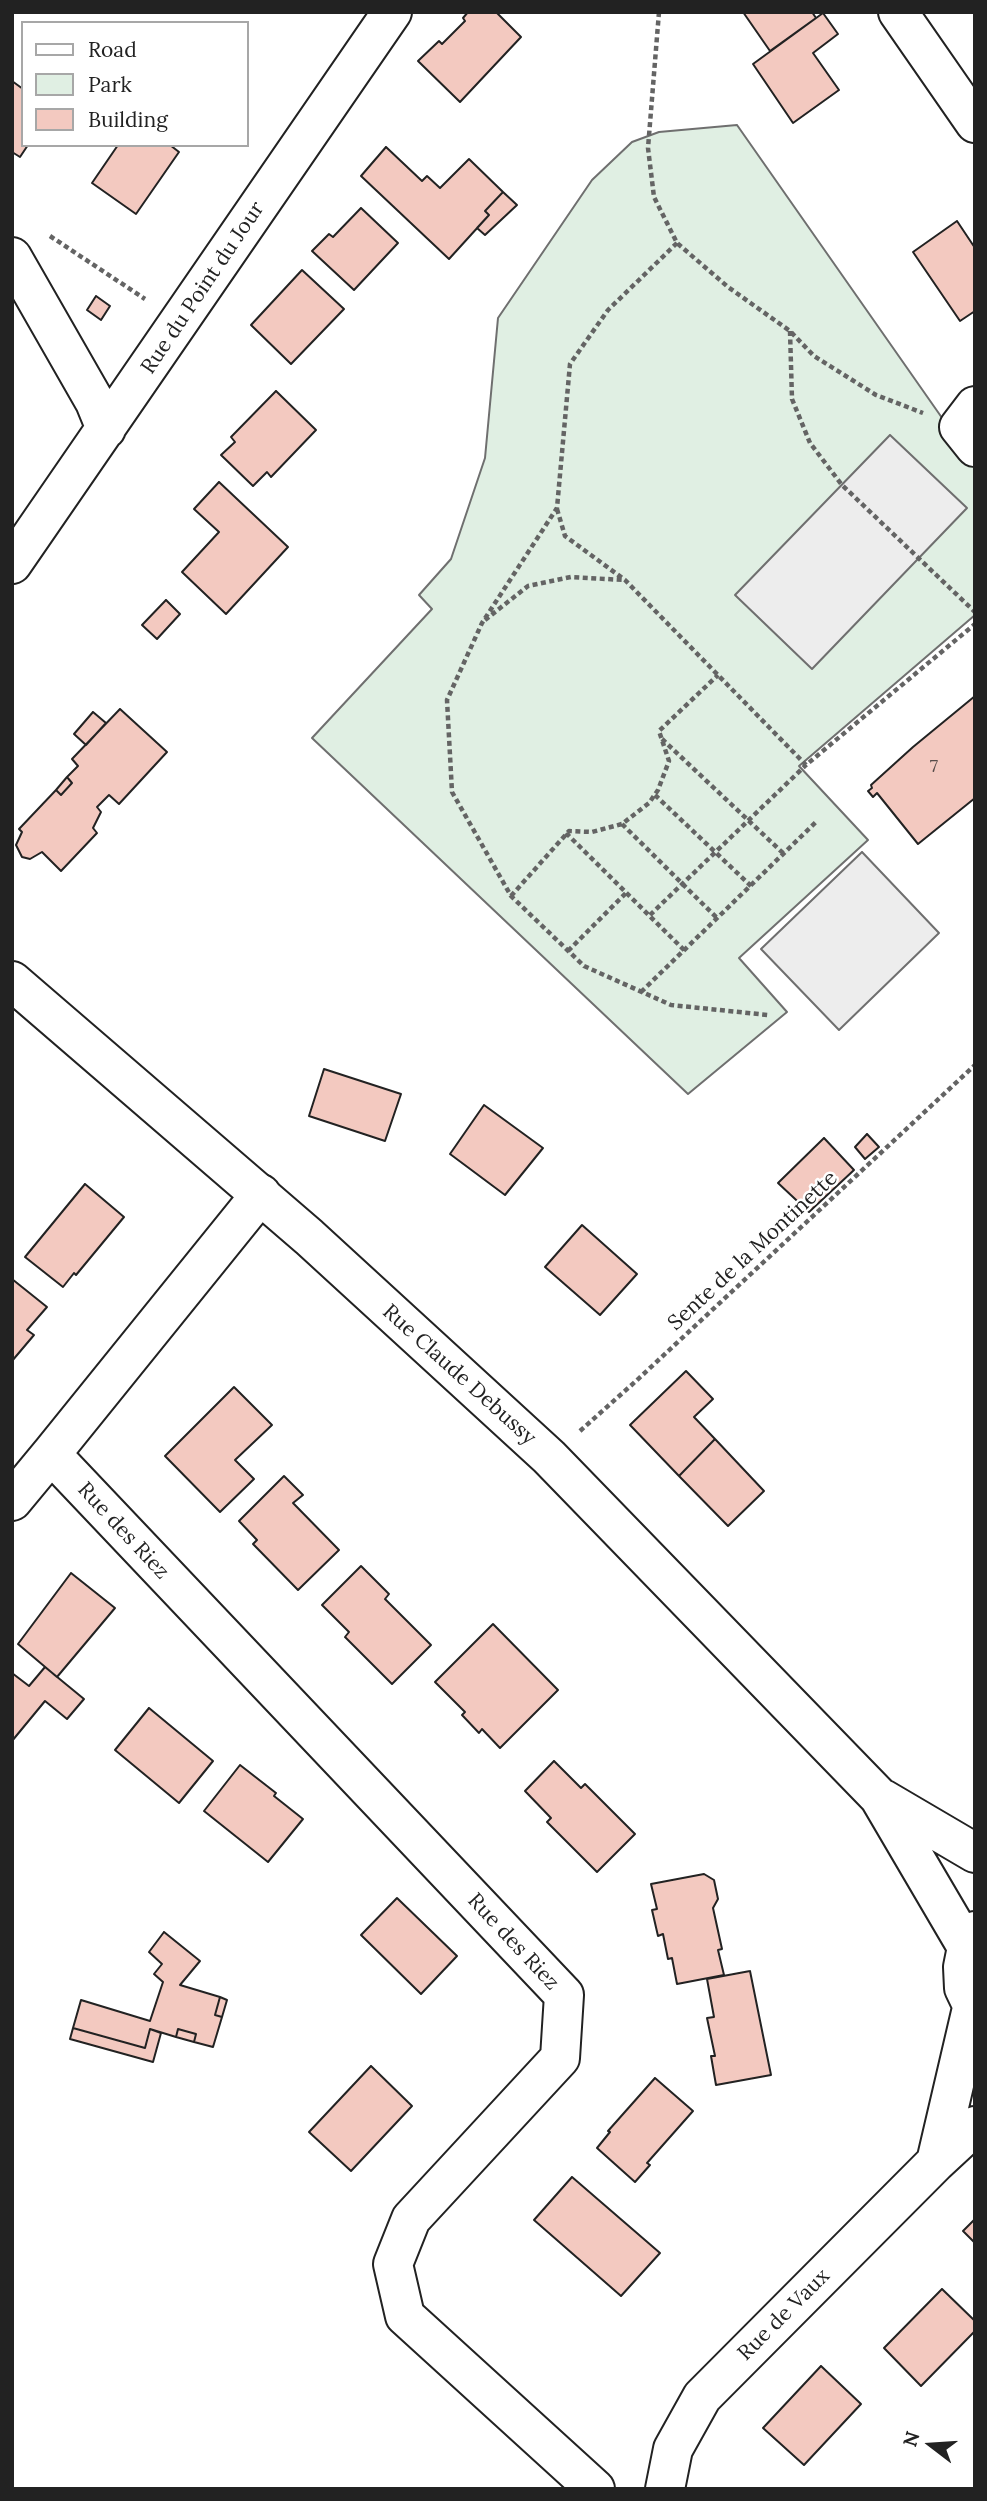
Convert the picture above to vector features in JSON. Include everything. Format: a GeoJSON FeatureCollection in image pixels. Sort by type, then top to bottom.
{"type":"FeatureCollection","features":[{"type":"Feature","properties":{"kind":"street","name":"Rue du Point du Jour"},"geometry":{"type":"LineString","coordinates":[[12,564],[392,12]]}},
{"type":"Feature","properties":{"kind":"street"},"geometry":{"type":"LineString","coordinates":[[898,12],[975,122]]}},
{"type":"Feature","properties":{"kind":"street"},"geometry":{"type":"LineString","coordinates":[[12,257],[95,402],[106,429]]}},
{"type":"Feature","properties":{"kind":"street","name":"Rue Claude Debussy"},"geometry":{"type":"LineString","coordinates":[[12,981],[261,1194],[550,1457],[879,1797]]}},
{"type":"Feature","properties":{"kind":"street"},"geometry":{"type":"LineString","coordinates":[[12,1501],[261,1194]]}},
{"type":"Feature","properties":{"kind":"street","name":"Rue des Riez"},"geometry":{"type":"LineString","coordinates":[[51,1454],[564,1995],[560,2058],[411,2220],[393,2264],[405,2316],[595,2489]]}},
{"type":"Feature","properties":{"kind":"street"},"geometry":{"type":"LineString","coordinates":[[879,1797],[975,1853]]}},
{"type":"Feature","properties":{"kind":"street"},"geometry":{"type":"LineString","coordinates":[[879,1797],[971,1939],[963,1967],[964,1988],[973,2010],[936,2162]]}},
{"type":"Feature","properties":{"kind":"street","name":"Rue de Vaux"},"geometry":{"type":"LineString","coordinates":[[665,2489],[673,2449],[702,2397],[975,2126]]}},
{"type":"Feature","properties":{"kind":"path"},"geometry":{"type":"LineString","coordinates":[[659,12],[648,148],[654,197],[677,243],[727,287],[790,331],[814,356],[876,395],[969,427]]}},
{"type":"Feature","properties":{"kind":"path"},"geometry":{"type":"LineString","coordinates":[[46,233],[180,323]]}},
{"type":"Feature","properties":{"kind":"path"},"geometry":{"type":"LineString","coordinates":[[677,243],[608,310],[570,364],[557,508],[565,536],[625,580],[806,765]]}},
{"type":"Feature","properties":{"kind":"path"},"geometry":{"type":"LineString","coordinates":[[790,331],[792,399],[810,443],[842,485],[975,612]]}},
{"type":"Feature","properties":{"kind":"path"},"geometry":{"type":"LineString","coordinates":[[557,508],[482,623],[447,700],[452,792],[511,896],[584,966],[671,1005],[768,1015]]}},
{"type":"Feature","properties":{"kind":"path"},"geometry":{"type":"LineString","coordinates":[[482,623],[528,586],[571,577],[625,580]]}},
{"type":"Feature","properties":{"kind":"path"},"geometry":{"type":"LineString","coordinates":[[650,915],[806,765],[975,624]]}},
{"type":"Feature","properties":{"kind":"path"},"geometry":{"type":"LineString","coordinates":[[511,896],[566,833],[592,832],[622,824],[649,803],[669,761],[659,731],[718,675]]}},
{"type":"Feature","properties":{"kind":"path"},"geometry":{"type":"LineString","coordinates":[[661,738],[784,853]]}},
{"type":"Feature","properties":{"kind":"path"},"geometry":{"type":"LineString","coordinates":[[655,795],[751,886]]}},
{"type":"Feature","properties":{"kind":"path"},"geometry":{"type":"LineString","coordinates":[[642,992],[816,822]]}},
{"type":"Feature","properties":{"kind":"path"},"geometry":{"type":"LineString","coordinates":[[622,824],[718,919]]}},
{"type":"Feature","properties":{"kind":"path"},"geometry":{"type":"LineString","coordinates":[[566,833],[685,951]]}},
{"type":"Feature","properties":{"kind":"path"},"geometry":{"type":"LineString","coordinates":[[568,951],[627,892]]}},
{"type":"Feature","properties":{"kind":"path","name":"Sente de la Montinette"},"geometry":{"type":"LineString","coordinates":[[550,1457],[636,1381],[975,1065]]}},
{"type":"Feature","properties":{"kind":"green space"},"geometry":{"type":"Polygon","coordinates":[[[737,125],[975,465],[975,615],[799,766],[868,840],[739,958],[787,1012],[688,1094],[312,738],[432,609],[419,595],[451,559],[485,458],[498,318],[592,180],[632,142],[659,132],[737,125]]]}},
{"type":"Feature","properties":{"kind":"shaded area"},"geometry":{"type":"Polygon","coordinates":[[[890,435],[967,508],[812,669],[735,595],[890,435]]]}},
{"type":"Feature","properties":{"kind":"shaded area"},"geometry":{"type":"Polygon","coordinates":[[[862,852],[939,933],[839,1030],[761,949],[862,852]]]}},
{"type":"Feature","properties":{"kind":"building"},"geometry":{"type":"Polygon","coordinates":[[[468,12],[496,12],[521,37],[460,102],[418,61],[439,41],[442,44],[465,21],[463,18],[468,12]]]}},
{"type":"Feature","properties":{"kind":"building"},"geometry":{"type":"Polygon","coordinates":[[[743,12],[812,12],[816,18],[770,51],[743,12]]]}},
{"type":"Feature","properties":{"kind":"building"},"geometry":{"type":"Polygon","coordinates":[[[823,13],[838,34],[813,53],[839,90],[793,123],[753,64],[823,13]]]}},
{"type":"Feature","properties":{"kind":"building"},"geometry":{"type":"Polygon","coordinates":[[[12,81],[21,88],[21,147],[27,147],[20,157],[12,152],[12,81]]]}},
{"type":"Feature","properties":{"kind":"building"},"geometry":{"type":"Polygon","coordinates":[[[117,147],[173,147],[179,152],[136,214],[92,183],[117,147]]]}},
{"type":"Feature","properties":{"kind":"building"},"geometry":{"type":"Polygon","coordinates":[[[386,147],[422,181],[427,176],[440,188],[469,159],[503,192],[485,211],[489,215],[449,259],[361,176],[386,147]]]}},
{"type":"Feature","properties":{"kind":"building"},"geometry":{"type":"Polygon","coordinates":[[[503,192],[517,205],[485,235],[477,228],[489,215],[485,211],[503,192]]]}},
{"type":"Feature","properties":{"kind":"building"},"geometry":{"type":"Polygon","coordinates":[[[361,208],[398,243],[354,290],[312,251],[329,234],[333,237],[361,208]]]}},
{"type":"Feature","properties":{"kind":"building"},"geometry":{"type":"Polygon","coordinates":[[[957,221],[975,248],[975,311],[960,321],[913,252],[957,221]]]}},
{"type":"Feature","properties":{"kind":"building"},"geometry":{"type":"Polygon","coordinates":[[[302,270],[344,309],[291,364],[251,325],[302,270]]]}},
{"type":"Feature","properties":{"kind":"building"},"geometry":{"type":"Polygon","coordinates":[[[96,296],[110,306],[101,320],[87,310],[96,296]]]}},
{"type":"Feature","properties":{"kind":"building"},"geometry":{"type":"Polygon","coordinates":[[[276,391],[316,430],[271,477],[267,472],[253,486],[221,455],[235,442],[231,437],[276,391]]]}},
{"type":"Feature","properties":{"kind":"building"},"geometry":{"type":"Polygon","coordinates":[[[219,482],[288,547],[226,614],[182,572],[219,532],[194,509],[219,482]]]}},
{"type":"Feature","properties":{"kind":"building"},"geometry":{"type":"Polygon","coordinates":[[[166,600],[180,614],[157,639],[142,625],[166,600]]]}},
{"type":"Feature","properties":{"kind":"building"},"geometry":{"type":"Polygon","coordinates":[[[975,696],[975,798],[918,844],[877,793],[873,797],[868,791],[872,788],[871,785],[913,747],[975,696]]]}},
{"type":"Feature","properties":{"kind":"building"},"geometry":{"type":"Polygon","coordinates":[[[120,709],[167,752],[119,804],[109,795],[97,807],[101,812],[93,828],[97,833],[61,871],[42,852],[30,859],[22,857],[16,845],[22,832],[19,829],[56,790],[61,795],[72,783],[67,777],[78,766],[72,759],[120,709]]]}},
{"type":"Feature","properties":{"kind":"building"},"geometry":{"type":"Polygon","coordinates":[[[93,712],[106,723],[86,745],[74,734],[93,712]]]}},
{"type":"Feature","properties":{"kind":"building"},"geometry":{"type":"Polygon","coordinates":[[[67,777],[72,783],[61,795],[56,790],[67,777]]]}},
{"type":"Feature","properties":{"kind":"building"},"geometry":{"type":"Polygon","coordinates":[[[324,1069],[401,1094],[385,1141],[309,1116],[324,1069]]]}},
{"type":"Feature","properties":{"kind":"building"},"geometry":{"type":"Polygon","coordinates":[[[484,1105],[543,1148],[505,1195],[450,1154],[484,1105]]]}},
{"type":"Feature","properties":{"kind":"building"},"geometry":{"type":"Polygon","coordinates":[[[867,1134],[879,1147],[865,1159],[855,1147],[867,1134]]]}},
{"type":"Feature","properties":{"kind":"building"},"geometry":{"type":"Polygon","coordinates":[[[824,1138],[854,1170],[809,1212],[778,1183],[824,1138]]]}},
{"type":"Feature","properties":{"kind":"building"},"geometry":{"type":"Polygon","coordinates":[[[85,1184],[124,1217],[63,1287],[25,1257],[85,1184]]]}},
{"type":"Feature","properties":{"kind":"building"},"geometry":{"type":"Polygon","coordinates":[[[582,1225],[637,1274],[600,1315],[545,1267],[582,1225]]]}},
{"type":"Feature","properties":{"kind":"building"},"geometry":{"type":"Polygon","coordinates":[[[12,1279],[47,1307],[27,1330],[34,1335],[12,1361],[12,1279]]]}},
{"type":"Feature","properties":{"kind":"building"},"geometry":{"type":"Polygon","coordinates":[[[686,1371],[713,1399],[694,1417],[715,1439],[679,1476],[630,1425],[686,1371]]]}},
{"type":"Feature","properties":{"kind":"building"},"geometry":{"type":"Polygon","coordinates":[[[234,1387],[272,1425],[235,1460],[254,1479],[220,1512],[165,1456],[234,1387]]]}},
{"type":"Feature","properties":{"kind":"building"},"geometry":{"type":"Polygon","coordinates":[[[715,1439],[764,1491],[728,1526],[679,1476],[715,1439]]]}},
{"type":"Feature","properties":{"kind":"building"},"geometry":{"type":"Polygon","coordinates":[[[284,1476],[303,1495],[293,1503],[339,1550],[298,1590],[253,1544],[257,1540],[239,1521],[284,1476]]]}},
{"type":"Feature","properties":{"kind":"building"},"geometry":{"type":"Polygon","coordinates":[[[361,1566],[389,1594],[385,1599],[431,1645],[392,1684],[345,1637],[349,1632],[322,1605],[361,1566]]]}},
{"type":"Feature","properties":{"kind":"building"},"geometry":{"type":"Polygon","coordinates":[[[71,1573],[115,1608],[57,1677],[18,1644],[71,1573]]]}},
{"type":"Feature","properties":{"kind":"building"},"geometry":{"type":"Polygon","coordinates":[[[493,1624],[558,1690],[500,1748],[482,1729],[479,1733],[462,1715],[465,1712],[435,1682],[493,1624]]]}},
{"type":"Feature","properties":{"kind":"building"},"geometry":{"type":"Polygon","coordinates":[[[45,1667],[84,1699],[67,1719],[45,1701],[12,1741],[12,1673],[29,1686],[45,1667]]]}},
{"type":"Feature","properties":{"kind":"building"},"geometry":{"type":"Polygon","coordinates":[[[149,1708],[213,1761],[179,1803],[115,1750],[149,1708]]]}},
{"type":"Feature","properties":{"kind":"building"},"geometry":{"type":"Polygon","coordinates":[[[554,1761],[581,1788],[585,1784],[635,1834],[597,1872],[547,1822],[551,1818],[525,1791],[554,1761]]]}},
{"type":"Feature","properties":{"kind":"building"},"geometry":{"type":"Polygon","coordinates":[[[240,1765],[276,1793],[274,1796],[303,1819],[268,1862],[204,1811],[240,1765]]]}},
{"type":"Feature","properties":{"kind":"building"},"geometry":{"type":"Polygon","coordinates":[[[704,1874],[714,1880],[718,1899],[713,1908],[722,1949],[718,1950],[724,1975],[677,1984],[672,1958],[668,1959],[663,1934],[658,1936],[652,1910],[657,1909],[651,1884],[704,1874]]]}},
{"type":"Feature","properties":{"kind":"building"},"geometry":{"type":"Polygon","coordinates":[[[397,1898],[457,1956],[421,1994],[361,1935],[397,1898]]]}},
{"type":"Feature","properties":{"kind":"building"},"geometry":{"type":"Polygon","coordinates":[[[164,1932],[200,1961],[180,1985],[220,1997],[215,2015],[222,2017],[213,2047],[194,2042],[196,2034],[178,2029],[176,2037],[150,2029],[145,2048],[73,2028],[81,2000],[150,2021],[163,1982],[154,1974],[162,1964],[149,1952],[164,1932]]]}},
{"type":"Feature","properties":{"kind":"building"},"geometry":{"type":"Polygon","coordinates":[[[750,1971],[771,2075],[716,2085],[711,2056],[715,2056],[707,2018],[714,2017],[707,1979],[750,1971]]]}},
{"type":"Feature","properties":{"kind":"building"},"geometry":{"type":"Polygon","coordinates":[[[220,1997],[227,2000],[222,2017],[215,2015],[220,1997]]]}},
{"type":"Feature","properties":{"kind":"building"},"geometry":{"type":"Polygon","coordinates":[[[73,2028],[145,2048],[150,2029],[161,2033],[153,2062],[70,2039],[73,2028]]]}},
{"type":"Feature","properties":{"kind":"building"},"geometry":{"type":"Polygon","coordinates":[[[178,2029],[196,2034],[194,2042],[176,2037],[178,2029]]]}},
{"type":"Feature","properties":{"kind":"building"},"geometry":{"type":"Polygon","coordinates":[[[371,2066],[412,2106],[351,2171],[309,2132],[371,2066]]]}},
{"type":"Feature","properties":{"kind":"building"},"geometry":{"type":"Polygon","coordinates":[[[655,2078],[693,2111],[647,2163],[650,2165],[635,2182],[597,2148],[610,2132],[608,2131],[655,2078]]]}},
{"type":"Feature","properties":{"kind":"building"},"geometry":{"type":"Polygon","coordinates":[[[572,2177],[660,2253],[621,2296],[534,2220],[572,2177]]]}},
{"type":"Feature","properties":{"kind":"building"},"geometry":{"type":"Polygon","coordinates":[[[975,2219],[975,2243],[963,2231],[975,2219]]]}},
{"type":"Feature","properties":{"kind":"building"},"geometry":{"type":"Polygon","coordinates":[[[942,2289],[975,2321],[975,2331],[921,2386],[884,2348],[942,2289]]]}},
{"type":"Feature","properties":{"kind":"building"},"geometry":{"type":"Polygon","coordinates":[[[821,2366],[861,2404],[804,2465],[763,2428],[821,2366]]]}}]}
